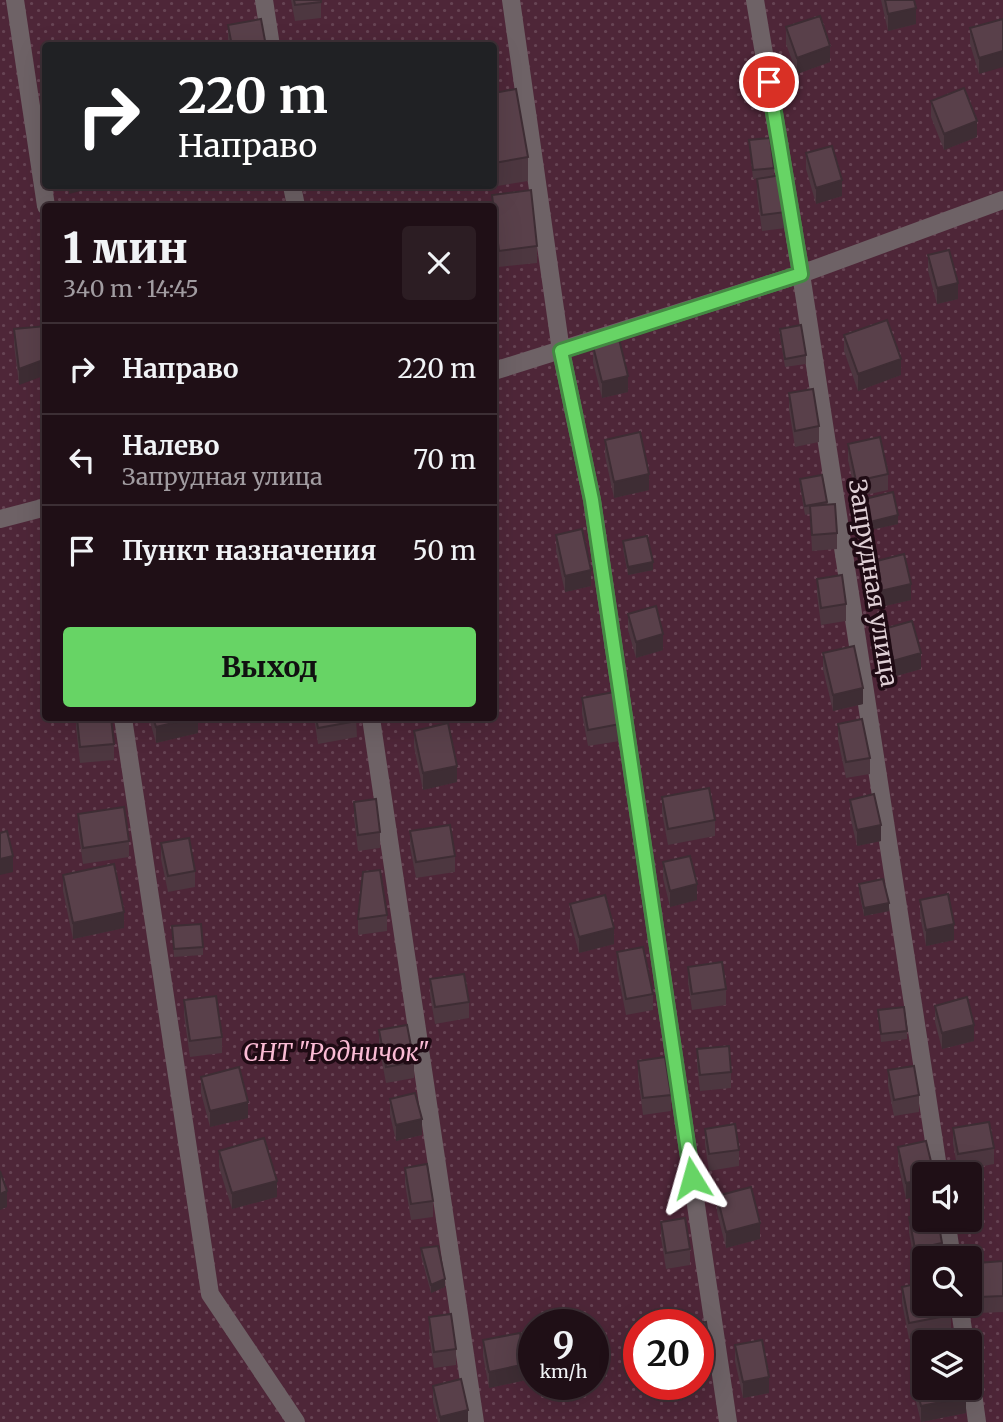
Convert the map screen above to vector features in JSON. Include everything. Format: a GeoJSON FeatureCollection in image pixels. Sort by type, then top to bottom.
{"type":"FeatureCollection","features":[{"type":"Feature","properties":{"kind":"lane"},"geometry":{"type":"LineString","coordinates":[[15,0],[42,179]]}},
{"type":"Feature","properties":{"kind":"lane"},"geometry":{"type":"LineString","coordinates":[[264,0],[270,42]]}},
{"type":"Feature","properties":{"kind":"lane"},"geometry":{"type":"LineString","coordinates":[[511,0],[561,351],[592,500],[728,1422]]}},
{"type":"Feature","properties":{"kind":"lane","name":"Запрудная улица"},"geometry":{"type":"LineString","coordinates":[[755,0],[801,274],[937,1162]]}},
{"type":"Feature","properties":{"kind":"lane"},"geometry":{"type":"LineString","coordinates":[[497,370],[801,274],[1003,200]]}},
{"type":"Feature","properties":{"kind":"lane"},"geometry":{"type":"LineString","coordinates":[[0,519],[42,508]]}},
{"type":"Feature","properties":{"kind":"lane"},"geometry":{"type":"LineString","coordinates":[[123,721],[210,1294],[296,1422]]}},
{"type":"Feature","properties":{"kind":"lane"},"geometry":{"type":"LineString","coordinates":[[371,721],[475,1422]]}},
{"type":"Feature","properties":{"kind":"lane"},"geometry":{"type":"LineString","coordinates":[[974,1400],[977,1422]]}},
{"type":"Feature","properties":{"kind":"green space","name":"СНТ \"Родничок\""},"geometry":{"type":"Polygon","coordinates":[[[0,0],[1003,0],[1003,1422],[0,1422],[0,0]]]}},
{"type":"Feature","properties":{"kind":"building"},"geometry":{"type":"Polygon","coordinates":[[[294,0],[321,0],[321,2],[295,5],[294,0]]]}},
{"type":"Feature","properties":{"kind":"building"},"geometry":{"type":"Polygon","coordinates":[[[885,0],[914,0],[916,8],[888,14],[885,0]]]}},
{"type":"Feature","properties":{"kind":"building"},"geometry":{"type":"Polygon","coordinates":[[[820,16],[830,46],[797,58],[786,27],[820,16]]]}},
{"type":"Feature","properties":{"kind":"building"},"geometry":{"type":"Polygon","coordinates":[[[261,19],[265,42],[231,42],[228,25],[261,19]]]}},
{"type":"Feature","properties":{"kind":"building"},"geometry":{"type":"Polygon","coordinates":[[[1003,19],[1003,51],[979,58],[970,28],[1003,19]]]}},
{"type":"Feature","properties":{"kind":"building"},"geometry":{"type":"Polygon","coordinates":[[[964,88],[977,121],[944,134],[931,101],[964,88]]]}},
{"type":"Feature","properties":{"kind":"building"},"geometry":{"type":"Polygon","coordinates":[[[516,89],[528,157],[497,162],[497,92],[516,89]]]}},
{"type":"Feature","properties":{"kind":"building"},"geometry":{"type":"Polygon","coordinates":[[[770,138],[774,168],[753,170],[749,140],[770,138]]]}},
{"type":"Feature","properties":{"kind":"building"},"geometry":{"type":"Polygon","coordinates":[[[832,146],[842,180],[816,188],[806,153],[832,146]]]}},
{"type":"Feature","properties":{"kind":"building"},"geometry":{"type":"Polygon","coordinates":[[[781,175],[786,212],[762,215],[757,179],[781,175]]]}},
{"type":"Feature","properties":{"kind":"building"},"geometry":{"type":"Polygon","coordinates":[[[531,190],[537,246],[499,251],[497,203],[493,203],[492,195],[531,190]]]}},
{"type":"Feature","properties":{"kind":"building"},"geometry":{"type":"Polygon","coordinates":[[[949,250],[958,283],[937,288],[928,255],[949,250]]]}},
{"type":"Feature","properties":{"kind":"building"},"geometry":{"type":"Polygon","coordinates":[[[887,320],[901,359],[858,374],[844,335],[887,320]]]}},
{"type":"Feature","properties":{"kind":"building"},"geometry":{"type":"Polygon","coordinates":[[[801,325],[806,355],[785,359],[780,329],[801,325]]]}},
{"type":"Feature","properties":{"kind":"building"},"geometry":{"type":"Polygon","coordinates":[[[42,326],[42,360],[19,369],[14,329],[42,326]]]}},
{"type":"Feature","properties":{"kind":"building"},"geometry":{"type":"Polygon","coordinates":[[[619,339],[628,376],[602,382],[593,346],[619,339]]]}},
{"type":"Feature","properties":{"kind":"building"},"geometry":{"type":"Polygon","coordinates":[[[813,389],[819,426],[795,431],[789,393],[813,389]]]}},
{"type":"Feature","properties":{"kind":"building"},"geometry":{"type":"Polygon","coordinates":[[[640,432],[649,474],[614,482],[605,440],[640,432]]]}},
{"type":"Feature","properties":{"kind":"building"},"geometry":{"type":"Polygon","coordinates":[[[880,437],[888,474],[856,481],[848,444],[880,437]]]}},
{"type":"Feature","properties":{"kind":"building"},"geometry":{"type":"Polygon","coordinates":[[[822,475],[827,502],[805,506],[800,479],[822,475]]]}},
{"type":"Feature","properties":{"kind":"building"},"geometry":{"type":"Polygon","coordinates":[[[893,492],[898,515],[870,522],[865,499],[893,492]]]}},
{"type":"Feature","properties":{"kind":"building"},"geometry":{"type":"Polygon","coordinates":[[[835,504],[837,533],[812,535],[810,506],[835,504]]]}},
{"type":"Feature","properties":{"kind":"building"},"geometry":{"type":"Polygon","coordinates":[[[582,529],[591,570],[565,576],[556,535],[582,529]]]}},
{"type":"Feature","properties":{"kind":"building"},"geometry":{"type":"Polygon","coordinates":[[[647,536],[653,562],[628,567],[623,541],[647,536]]]}},
{"type":"Feature","properties":{"kind":"building"},"geometry":{"type":"Polygon","coordinates":[[[904,554],[911,584],[876,592],[869,563],[904,554]]]}},
{"type":"Feature","properties":{"kind":"building"},"geometry":{"type":"Polygon","coordinates":[[[842,575],[846,604],[821,608],[817,579],[842,575]]]}},
{"type":"Feature","properties":{"kind":"building"},"geometry":{"type":"Polygon","coordinates":[[[656,606],[663,634],[636,642],[628,614],[656,606]]]}},
{"type":"Feature","properties":{"kind":"building"},"geometry":{"type":"Polygon","coordinates":[[[912,621],[921,653],[889,662],[880,630],[912,621]]]}},
{"type":"Feature","properties":{"kind":"building"},"geometry":{"type":"Polygon","coordinates":[[[854,646],[863,688],[833,695],[823,653],[854,646]]]}},
{"type":"Feature","properties":{"kind":"building"},"geometry":{"type":"Polygon","coordinates":[[[614,692],[620,724],[588,730],[582,698],[614,692]]]}},
{"type":"Feature","properties":{"kind":"building"},"geometry":{"type":"Polygon","coordinates":[[[862,719],[870,758],[846,762],[838,724],[862,719]]]}},
{"type":"Feature","properties":{"kind":"building"},"geometry":{"type":"Polygon","coordinates":[[[77,721],[111,721],[114,744],[80,747],[77,721]]]}},
{"type":"Feature","properties":{"kind":"building"},"geometry":{"type":"Polygon","coordinates":[[[154,721],[181,721],[156,727],[154,721]]]}},
{"type":"Feature","properties":{"kind":"building"},"geometry":{"type":"Polygon","coordinates":[[[317,721],[357,721],[318,728],[317,721]]]}},
{"type":"Feature","properties":{"kind":"building"},"geometry":{"type":"Polygon","coordinates":[[[448,723],[457,766],[423,773],[414,731],[448,723]]]}},
{"type":"Feature","properties":{"kind":"building"},"geometry":{"type":"Polygon","coordinates":[[[709,788],[715,820],[668,829],[662,797],[709,788]]]}},
{"type":"Feature","properties":{"kind":"building"},"geometry":{"type":"Polygon","coordinates":[[[874,794],[881,825],[857,830],[850,800],[874,794]]]}},
{"type":"Feature","properties":{"kind":"building"},"geometry":{"type":"Polygon","coordinates":[[[376,799],[380,832],[358,835],[354,802],[376,799]]]}},
{"type":"Feature","properties":{"kind":"building"},"geometry":{"type":"Polygon","coordinates":[[[124,807],[129,841],[83,848],[78,814],[124,807]]]}},
{"type":"Feature","properties":{"kind":"building"},"geometry":{"type":"Polygon","coordinates":[[[450,825],[455,856],[416,862],[410,831],[450,825]]]}},
{"type":"Feature","properties":{"kind":"building"},"geometry":{"type":"Polygon","coordinates":[[[7,831],[13,856],[0,859],[0,833],[7,831]]]}},
{"type":"Feature","properties":{"kind":"building"},"geometry":{"type":"Polygon","coordinates":[[[189,838],[195,871],[168,876],[161,843],[189,838]]]}},
{"type":"Feature","properties":{"kind":"building"},"geometry":{"type":"Polygon","coordinates":[[[690,856],[697,884],[670,891],[663,862],[690,856]]]}},
{"type":"Feature","properties":{"kind":"building"},"geometry":{"type":"Polygon","coordinates":[[[114,864],[124,912],[73,923],[63,875],[114,864]]]}},
{"type":"Feature","properties":{"kind":"building"},"geometry":{"type":"Polygon","coordinates":[[[380,870],[387,915],[358,919],[363,872],[380,870]]]}},
{"type":"Feature","properties":{"kind":"building"},"geometry":{"type":"Polygon","coordinates":[[[883,879],[889,903],[864,908],[859,884],[883,879]]]}},
{"type":"Feature","properties":{"kind":"building"},"geometry":{"type":"Polygon","coordinates":[[[948,894],[954,924],[926,930],[920,900],[948,894]]]}},
{"type":"Feature","properties":{"kind":"building"},"geometry":{"type":"Polygon","coordinates":[[[605,895],[614,928],[579,937],[570,904],[605,895]]]}},
{"type":"Feature","properties":{"kind":"building"},"geometry":{"type":"Polygon","coordinates":[[[201,924],[203,947],[174,949],[172,926],[201,924]]]}},
{"type":"Feature","properties":{"kind":"building"},"geometry":{"type":"Polygon","coordinates":[[[643,947],[653,994],[626,999],[617,952],[643,947]]]}},
{"type":"Feature","properties":{"kind":"building"},"geometry":{"type":"Polygon","coordinates":[[[722,962],[726,989],[692,994],[688,967],[722,962]]]}},
{"type":"Feature","properties":{"kind":"building"},"geometry":{"type":"Polygon","coordinates":[[[464,974],[469,1002],[435,1007],[430,979],[464,974]]]}},
{"type":"Feature","properties":{"kind":"building"},"geometry":{"type":"Polygon","coordinates":[[[216,996],[222,1037],[190,1041],[184,1000],[216,996]]]}},
{"type":"Feature","properties":{"kind":"building"},"geometry":{"type":"Polygon","coordinates":[[[967,997],[974,1025],[942,1033],[935,1006],[967,997]]]}},
{"type":"Feature","properties":{"kind":"building"},"geometry":{"type":"Polygon","coordinates":[[[904,1007],[907,1031],[881,1034],[878,1010],[904,1007]]]}},
{"type":"Feature","properties":{"kind":"building"},"geometry":{"type":"Polygon","coordinates":[[[407,1025],[414,1062],[386,1067],[379,1030],[407,1025]]]}},
{"type":"Feature","properties":{"kind":"building"},"geometry":{"type":"Polygon","coordinates":[[[729,1046],[731,1072],[700,1075],[697,1049],[729,1046]]]}},
{"type":"Feature","properties":{"kind":"building"},"geometry":{"type":"Polygon","coordinates":[[[665,1057],[671,1095],[643,1098],[638,1061],[665,1057]]]}},
{"type":"Feature","properties":{"kind":"building"},"geometry":{"type":"Polygon","coordinates":[[[914,1066],[919,1095],[894,1100],[888,1070],[914,1066]]]}},
{"type":"Feature","properties":{"kind":"building"},"geometry":{"type":"Polygon","coordinates":[[[239,1067],[248,1102],[210,1111],[201,1077],[239,1067]]]}},
{"type":"Feature","properties":{"kind":"building"},"geometry":{"type":"Polygon","coordinates":[[[415,1093],[422,1119],[396,1125],[390,1099],[415,1093]]]}},
{"type":"Feature","properties":{"kind":"building"},"geometry":{"type":"Polygon","coordinates":[[[989,1122],[994,1148],[958,1154],[953,1128],[989,1122]]]}},
{"type":"Feature","properties":{"kind":"building"},"geometry":{"type":"Polygon","coordinates":[[[735,1124],[739,1150],[709,1154],[705,1129],[735,1124]]]}},
{"type":"Feature","properties":{"kind":"building"},"geometry":{"type":"Polygon","coordinates":[[[264,1138],[277,1181],[232,1193],[219,1151],[264,1138]]]}},
{"type":"Feature","properties":{"kind":"building"},"geometry":{"type":"Polygon","coordinates":[[[926,1141],[931,1162],[912,1162],[912,1182],[906,1183],[898,1147],[926,1141]]]}},
{"type":"Feature","properties":{"kind":"building"},"geometry":{"type":"Polygon","coordinates":[[[427,1164],[433,1201],[411,1204],[405,1168],[427,1164]]]}},
{"type":"Feature","properties":{"kind":"building"},"geometry":{"type":"Polygon","coordinates":[[[0,1171],[7,1191],[0,1194],[0,1171]]]}},
{"type":"Feature","properties":{"kind":"building"},"geometry":{"type":"Polygon","coordinates":[[[751,1187],[760,1223],[726,1232],[717,1196],[751,1187]]]}},
{"type":"Feature","properties":{"kind":"building"},"geometry":{"type":"Polygon","coordinates":[[[912,1216],[912,1232],[940,1232],[942,1243],[914,1246],[909,1217],[912,1216]]]}},
{"type":"Feature","properties":{"kind":"building"},"geometry":{"type":"Polygon","coordinates":[[[685,1218],[690,1249],[666,1253],[661,1222],[685,1218]]]}},
{"type":"Feature","properties":{"kind":"building"},"geometry":{"type":"Polygon","coordinates":[[[438,1246],[445,1279],[431,1285],[421,1248],[438,1246]]]}},
{"type":"Feature","properties":{"kind":"building"},"geometry":{"type":"Polygon","coordinates":[[[1003,1261],[1003,1296],[982,1297],[982,1263],[1003,1261]]]}},
{"type":"Feature","properties":{"kind":"building"},"geometry":{"type":"Polygon","coordinates":[[[912,1285],[912,1316],[946,1316],[909,1323],[902,1287],[912,1285]]]}},
{"type":"Feature","properties":{"kind":"building"},"geometry":{"type":"Polygon","coordinates":[[[451,1314],[456,1349],[434,1352],[429,1317],[451,1314]]]}},
{"type":"Feature","properties":{"kind":"building"},"geometry":{"type":"Polygon","coordinates":[[[518,1333],[518,1366],[489,1372],[483,1340],[518,1333]]]}},
{"type":"Feature","properties":{"kind":"building"},"geometry":{"type":"Polygon","coordinates":[[[762,1340],[769,1377],[743,1382],[735,1345],[762,1340]]]}},
{"type":"Feature","properties":{"kind":"building"},"geometry":{"type":"Polygon","coordinates":[[[461,1379],[468,1410],[440,1417],[433,1386],[461,1379]]]}},
{"type":"Feature","properties":{"kind":"building"},"geometry":{"type":"Polygon","coordinates":[[[920,1400],[951,1400],[921,1406],[920,1400]]]}},
{"type":"Feature","properties":{"kind":"route"},"geometry":{"type":"LineString","coordinates":[[692,1178],[592,500],[561,351],[801,274],[769,82]]}}]}
